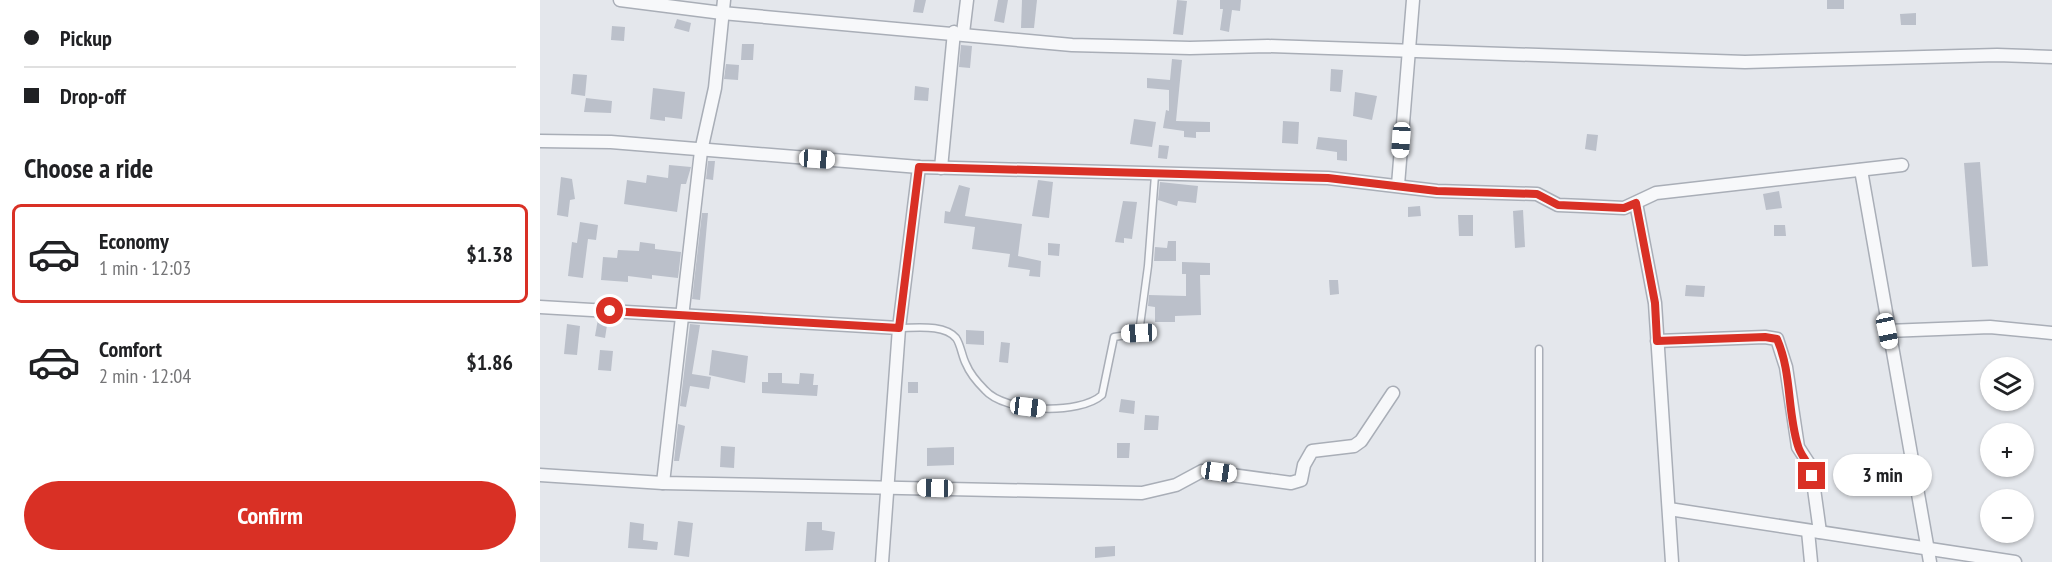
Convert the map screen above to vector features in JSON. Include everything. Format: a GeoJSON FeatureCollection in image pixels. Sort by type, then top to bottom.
{"type":"FeatureCollection","features":[{"type":"Feature","properties":{"kind":"street"},"geometry":{"type":"LineString","coordinates":[[620,0],[723,6],[1072,45],[1190,48],[1268,46],[1745,62],[1997,55],[2052,57]]}},
{"type":"Feature","properties":{"kind":"street"},"geometry":{"type":"LineString","coordinates":[[941,168],[958,33],[967,0]]}},
{"type":"Feature","properties":{"kind":"street"},"geometry":{"type":"LineString","coordinates":[[1398,185],[1413,0]]}},
{"type":"Feature","properties":{"kind":"street"},"geometry":{"type":"LineString","coordinates":[[663,483],[680,316],[701,151],[714,88],[723,6]]}},
{"type":"Feature","properties":{"kind":"street"},"geometry":{"type":"LineString","coordinates":[[540,141],[611,142],[919,167],[1328,178],[1437,191],[1537,194],[1558,205],[1624,208],[1656,193],[1902,165]]}},
{"type":"Feature","properties":{"kind":"street"},"geometry":{"type":"LineString","coordinates":[[882,562],[899,328],[919,167]]}},
{"type":"Feature","properties":{"kind":"street"},"geometry":{"type":"LineString","coordinates":[[1861,170],[1887,331],[1905,415],[1930,562]]}},
{"type":"Feature","properties":{"kind":"street"},"geometry":{"type":"LineString","coordinates":[[1636,203],[1655,303],[1672,562]]}},
{"type":"Feature","properties":{"kind":"street"},"geometry":{"type":"LineString","coordinates":[[540,307],[899,328]]}},
{"type":"Feature","properties":{"kind":"street"},"geometry":{"type":"LineString","coordinates":[[1887,331],[1990,327],[2052,333]]}},
{"type":"Feature","properties":{"kind":"street"},"geometry":{"type":"LineString","coordinates":[[1657,341],[1765,337],[1777,339],[1786,367],[1798,447],[1811,467],[1814,532],[1811,562]]}},
{"type":"Feature","properties":{"kind":"street"},"geometry":{"type":"LineString","coordinates":[[540,475],[663,483],[1142,493],[1176,485],[1202,471],[1291,483],[1301,480],[1304,465],[1312,451],[1354,446],[1361,441],[1394,393]]}},
{"type":"Feature","properties":{"kind":"street"},"geometry":{"type":"LineString","coordinates":[[1669,510],[2015,562]]}},
{"type":"Feature","properties":{"kind":"lane"},"geometry":{"type":"LineString","coordinates":[[899,328],[940,329],[956,338],[966,365],[978,382],[987,393],[1008,404],[1048,409],[1094,402],[1102,395],[1114,337],[1139,333],[1148,266],[1155,175]]}},
{"type":"Feature","properties":{"kind":"lane"},"geometry":{"type":"LineString","coordinates":[[1539,349],[1539,562]]}},
{"type":"Feature","properties":{"kind":"building"},"geometry":{"type":"Polygon","coordinates":[[[915,0],[926,0],[923,13],[913,12],[915,0]]]}},
{"type":"Feature","properties":{"kind":"building"},"geometry":{"type":"Polygon","coordinates":[[[998,0],[1008,0],[1004,23],[994,21],[998,0]]]}},
{"type":"Feature","properties":{"kind":"building"},"geometry":{"type":"Polygon","coordinates":[[[1022,0],[1037,0],[1034,28],[1021,28],[1022,0]]]}},
{"type":"Feature","properties":{"kind":"building"},"geometry":{"type":"Polygon","coordinates":[[[1177,0],[1187,1],[1183,35],[1173,34],[1177,0]]]}},
{"type":"Feature","properties":{"kind":"building"},"geometry":{"type":"Polygon","coordinates":[[[1220,0],[1241,0],[1240,11],[1232,10],[1229,32],[1220,30],[1223,9],[1220,9],[1220,0]]]}},
{"type":"Feature","properties":{"kind":"building"},"geometry":{"type":"Polygon","coordinates":[[[1827,0],[1844,0],[1844,9],[1827,9],[1827,0]]]}},
{"type":"Feature","properties":{"kind":"building"},"geometry":{"type":"Polygon","coordinates":[[[1916,13],[1916,25],[1901,25],[1900,14],[1916,13]]]}},
{"type":"Feature","properties":{"kind":"building"},"geometry":{"type":"Polygon","coordinates":[[[677,19],[691,23],[689,32],[674,28],[677,19]]]}},
{"type":"Feature","properties":{"kind":"building"},"geometry":{"type":"Polygon","coordinates":[[[612,26],[625,27],[624,41],[611,40],[612,26]]]}},
{"type":"Feature","properties":{"kind":"building"},"geometry":{"type":"Polygon","coordinates":[[[742,44],[754,44],[753,60],[741,60],[742,44]]]}},
{"type":"Feature","properties":{"kind":"building"},"geometry":{"type":"Polygon","coordinates":[[[961,45],[972,46],[970,68],[959,67],[961,45]]]}},
{"type":"Feature","properties":{"kind":"building"},"geometry":{"type":"Polygon","coordinates":[[[1172,59],[1182,60],[1176,121],[1210,122],[1210,132],[1196,132],[1196,138],[1184,137],[1184,131],[1163,128],[1166,110],[1169,111],[1169,90],[1147,88],[1147,78],[1170,80],[1172,59]]]}},
{"type":"Feature","properties":{"kind":"building"},"geometry":{"type":"Polygon","coordinates":[[[726,64],[739,65],[738,80],[724,79],[726,64]]]}},
{"type":"Feature","properties":{"kind":"building"},"geometry":{"type":"Polygon","coordinates":[[[1331,69],[1343,70],[1341,92],[1330,91],[1331,69]]]}},
{"type":"Feature","properties":{"kind":"building"},"geometry":{"type":"Polygon","coordinates":[[[573,74],[587,75],[585,96],[571,94],[573,74]]]}},
{"type":"Feature","properties":{"kind":"building"},"geometry":{"type":"Polygon","coordinates":[[[915,86],[929,88],[928,101],[914,100],[915,86]]]}},
{"type":"Feature","properties":{"kind":"building"},"geometry":{"type":"Polygon","coordinates":[[[653,88],[685,92],[682,119],[665,117],[665,121],[650,119],[653,88]]]}},
{"type":"Feature","properties":{"kind":"building"},"geometry":{"type":"Polygon","coordinates":[[[1355,92],[1377,96],[1372,120],[1353,116],[1355,92]]]}},
{"type":"Feature","properties":{"kind":"building"},"geometry":{"type":"Polygon","coordinates":[[[586,98],[612,101],[611,113],[584,112],[586,98]]]}},
{"type":"Feature","properties":{"kind":"building"},"geometry":{"type":"Polygon","coordinates":[[[1134,119],[1156,122],[1152,147],[1130,144],[1134,119]]]}},
{"type":"Feature","properties":{"kind":"building"},"geometry":{"type":"Polygon","coordinates":[[[1283,121],[1299,122],[1298,144],[1282,143],[1283,121]]]}},
{"type":"Feature","properties":{"kind":"building"},"geometry":{"type":"Polygon","coordinates":[[[1587,134],[1598,135],[1596,151],[1585,149],[1587,134]]]}},
{"type":"Feature","properties":{"kind":"building"},"geometry":{"type":"Polygon","coordinates":[[[1318,137],[1347,140],[1347,161],[1337,160],[1337,152],[1316,149],[1318,137]]]}},
{"type":"Feature","properties":{"kind":"building"},"geometry":{"type":"Polygon","coordinates":[[[1159,145],[1169,146],[1167,159],[1158,158],[1159,145]]]}},
{"type":"Feature","properties":{"kind":"building"},"geometry":{"type":"Polygon","coordinates":[[[708,161],[715,161],[713,180],[706,179],[708,161]]]}},
{"type":"Feature","properties":{"kind":"building"},"geometry":{"type":"Polygon","coordinates":[[[1980,162],[1988,266],[1972,267],[1964,163],[1980,162]]]}},
{"type":"Feature","properties":{"kind":"building"},"geometry":{"type":"Polygon","coordinates":[[[669,165],[691,167],[686,184],[681,184],[677,212],[624,204],[627,180],[646,183],[647,175],[668,178],[669,165]]]}},
{"type":"Feature","properties":{"kind":"building"},"geometry":{"type":"Polygon","coordinates":[[[561,177],[572,179],[575,199],[570,200],[568,217],[557,215],[561,177]]]}},
{"type":"Feature","properties":{"kind":"building"},"geometry":{"type":"Polygon","coordinates":[[[1038,180],[1053,182],[1049,218],[1032,216],[1038,180]]]}},
{"type":"Feature","properties":{"kind":"building"},"geometry":{"type":"Polygon","coordinates":[[[1160,182],[1198,186],[1196,203],[1178,201],[1177,206],[1158,200],[1160,182]]]}},
{"type":"Feature","properties":{"kind":"building"},"geometry":{"type":"Polygon","coordinates":[[[959,185],[970,188],[965,216],[1022,224],[1018,256],[1041,261],[1040,277],[1029,276],[1030,270],[1008,267],[1010,254],[972,249],[975,227],[944,223],[945,211],[950,212],[959,185]]]}},
{"type":"Feature","properties":{"kind":"building"},"geometry":{"type":"Polygon","coordinates":[[[1779,191],[1782,208],[1766,210],[1763,194],[1779,191]]]}},
{"type":"Feature","properties":{"kind":"building"},"geometry":{"type":"Polygon","coordinates":[[[1123,201],[1137,202],[1132,239],[1124,238],[1124,243],[1115,242],[1123,201]]]}},
{"type":"Feature","properties":{"kind":"building"},"geometry":{"type":"Polygon","coordinates":[[[1420,206],[1421,216],[1408,217],[1408,207],[1420,206]]]}},
{"type":"Feature","properties":{"kind":"building"},"geometry":{"type":"Polygon","coordinates":[[[1523,210],[1525,247],[1515,248],[1513,211],[1523,210]]]}},
{"type":"Feature","properties":{"kind":"building"},"geometry":{"type":"Polygon","coordinates":[[[702,213],[708,213],[700,300],[692,299],[702,213]]]}},
{"type":"Feature","properties":{"kind":"building"},"geometry":{"type":"Polygon","coordinates":[[[1458,215],[1473,215],[1473,236],[1459,236],[1458,215]]]}},
{"type":"Feature","properties":{"kind":"building"},"geometry":{"type":"Polygon","coordinates":[[[580,222],[598,225],[596,240],[588,239],[583,278],[568,276],[572,242],[577,243],[580,222]]]}},
{"type":"Feature","properties":{"kind":"building"},"geometry":{"type":"Polygon","coordinates":[[[1774,225],[1785,225],[1786,236],[1774,236],[1774,225]]]}},
{"type":"Feature","properties":{"kind":"building"},"geometry":{"type":"Polygon","coordinates":[[[1168,241],[1176,241],[1176,261],[1154,261],[1155,247],[1167,248],[1168,241]]]}},
{"type":"Feature","properties":{"kind":"building"},"geometry":{"type":"Polygon","coordinates":[[[640,242],[655,244],[655,249],[681,252],[678,278],[652,275],[652,279],[628,276],[628,282],[601,280],[603,257],[617,258],[618,250],[639,251],[640,242]]]}},
{"type":"Feature","properties":{"kind":"building"},"geometry":{"type":"Polygon","coordinates":[[[1048,243],[1060,244],[1059,256],[1048,255],[1048,243]]]}},
{"type":"Feature","properties":{"kind":"building"},"geometry":{"type":"Polygon","coordinates":[[[1182,262],[1210,263],[1210,275],[1200,275],[1201,315],[1175,316],[1175,322],[1155,322],[1155,307],[1148,306],[1149,295],[1186,296],[1186,274],[1182,274],[1182,262]]]}},
{"type":"Feature","properties":{"kind":"building"},"geometry":{"type":"Polygon","coordinates":[[[1329,280],[1338,280],[1339,294],[1330,295],[1329,280]]]}},
{"type":"Feature","properties":{"kind":"building"},"geometry":{"type":"Polygon","coordinates":[[[1686,285],[1705,286],[1704,297],[1685,296],[1686,285]]]}},
{"type":"Feature","properties":{"kind":"building"},"geometry":{"type":"Polygon","coordinates":[[[598,319],[608,319],[605,338],[595,336],[598,319]]]}},
{"type":"Feature","properties":{"kind":"building"},"geometry":{"type":"Polygon","coordinates":[[[567,324],[580,326],[577,355],[564,354],[567,324]]]}},
{"type":"Feature","properties":{"kind":"building"},"geometry":{"type":"Polygon","coordinates":[[[690,324],[700,325],[692,374],[711,377],[709,389],[690,386],[686,407],[680,406],[690,324]]]}},
{"type":"Feature","properties":{"kind":"building"},"geometry":{"type":"Polygon","coordinates":[[[966,330],[984,331],[984,345],[966,344],[966,330]]]}},
{"type":"Feature","properties":{"kind":"building"},"geometry":{"type":"Polygon","coordinates":[[[1001,342],[1010,343],[1008,363],[999,362],[1001,342]]]}},
{"type":"Feature","properties":{"kind":"building"},"geometry":{"type":"Polygon","coordinates":[[[600,350],[613,351],[611,371],[598,370],[600,350]]]}},
{"type":"Feature","properties":{"kind":"building"},"geometry":{"type":"Polygon","coordinates":[[[712,350],[748,356],[745,383],[709,375],[712,350]]]}},
{"type":"Feature","properties":{"kind":"building"},"geometry":{"type":"Polygon","coordinates":[[[768,373],[782,373],[782,383],[799,384],[800,373],[814,374],[813,385],[818,385],[817,396],[762,393],[762,382],[768,382],[768,373]]]}},
{"type":"Feature","properties":{"kind":"building"},"geometry":{"type":"Polygon","coordinates":[[[908,382],[918,382],[918,393],[908,393],[908,382]]]}},
{"type":"Feature","properties":{"kind":"building"},"geometry":{"type":"Polygon","coordinates":[[[1121,399],[1135,401],[1134,414],[1119,412],[1121,399]]]}},
{"type":"Feature","properties":{"kind":"building"},"geometry":{"type":"Polygon","coordinates":[[[1145,415],[1159,416],[1158,430],[1144,430],[1145,415]]]}},
{"type":"Feature","properties":{"kind":"building"},"geometry":{"type":"Polygon","coordinates":[[[678,424],[685,426],[679,461],[674,461],[678,424]]]}},
{"type":"Feature","properties":{"kind":"building"},"geometry":{"type":"Polygon","coordinates":[[[1117,443],[1130,443],[1129,458],[1117,458],[1117,443]]]}},
{"type":"Feature","properties":{"kind":"building"},"geometry":{"type":"Polygon","coordinates":[[[721,446],[735,447],[734,468],[720,467],[721,446]]]}},
{"type":"Feature","properties":{"kind":"building"},"geometry":{"type":"Polygon","coordinates":[[[954,447],[954,465],[927,466],[927,448],[954,447]]]}},
{"type":"Feature","properties":{"kind":"building"},"geometry":{"type":"Polygon","coordinates":[[[678,521],[693,523],[689,557],[674,555],[678,521]]]}},
{"type":"Feature","properties":{"kind":"building"},"geometry":{"type":"Polygon","coordinates":[[[630,522],[644,524],[643,540],[658,542],[657,550],[628,548],[630,522]]]}},
{"type":"Feature","properties":{"kind":"building"},"geometry":{"type":"Polygon","coordinates":[[[807,522],[822,522],[822,530],[835,532],[833,550],[805,551],[807,522]]]}},
{"type":"Feature","properties":{"kind":"building"},"geometry":{"type":"Polygon","coordinates":[[[1115,546],[1115,556],[1095,558],[1095,547],[1115,546]]]}},
{"type":"Feature","properties":{"kind":"route"},"geometry":{"type":"LineString","coordinates":[[610,311],[899,328],[919,167],[1142,175],[1328,178],[1437,191],[1537,194],[1558,205],[1624,208],[1636,203],[1645,240],[1655,303],[1657,341],[1765,337],[1777,339],[1786,367],[1798,447],[1811,467],[1812,476]]}}]}
